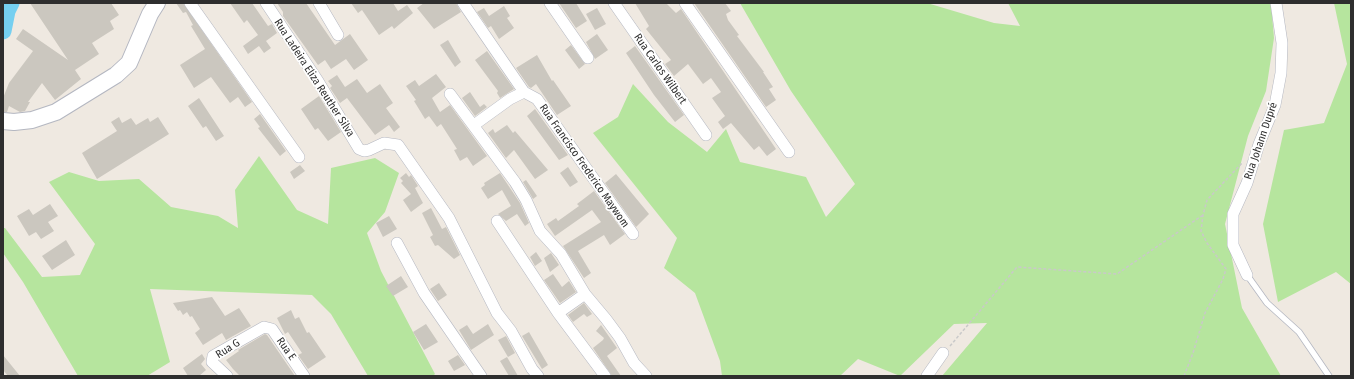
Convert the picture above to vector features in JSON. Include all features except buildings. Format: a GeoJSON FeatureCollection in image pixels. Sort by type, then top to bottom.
{"type":"FeatureCollection","features":[{"type":"Feature","properties":{"kind":"street"},"geometry":{"type":"LineString","coordinates":[[3,120],[14,122],[32,120],[56,112],[116,75],[132,58],[150,14],[157,3]]}},
{"type":"Feature","properties":{"kind":"street"},"geometry":{"type":"LineString","coordinates":[[190,3],[299,157]]}},
{"type":"Feature","properties":{"kind":"street","name":"Rua Ladeira Eliza Reuther Silva"},"geometry":{"type":"LineString","coordinates":[[266,3],[318,81],[359,149],[364,151],[382,144],[398,145],[449,218],[497,313],[511,331],[532,369],[538,376]]}},
{"type":"Feature","properties":{"kind":"street"},"geometry":{"type":"LineString","coordinates":[[319,3],[338,35]]}},
{"type":"Feature","properties":{"kind":"street","name":"Rua Francisco Frederico Maywom"},"geometry":{"type":"LineString","coordinates":[[463,3],[524,92],[537,99],[633,234]]}},
{"type":"Feature","properties":{"kind":"street"},"geometry":{"type":"LineString","coordinates":[[550,3],[588,58]]}},
{"type":"Feature","properties":{"kind":"street","name":"Rua Carlos Wilbert"},"geometry":{"type":"LineString","coordinates":[[614,3],[706,135]]}},
{"type":"Feature","properties":{"kind":"street"},"geometry":{"type":"LineString","coordinates":[[685,3],[789,152]]}},
{"type":"Feature","properties":{"kind":"street","name":"Rua Johann Dupré"},"geometry":{"type":"LineString","coordinates":[[1247,275],[1233,245],[1233,214],[1247,183],[1259,144],[1275,105],[1279,86],[1282,43],[1276,3]]}},
{"type":"Feature","properties":{"kind":"street"},"geometry":{"type":"LineString","coordinates":[[474,125],[510,99],[524,92]]}},
{"type":"Feature","properties":{"kind":"street"},"geometry":{"type":"LineString","coordinates":[[450,94],[474,125],[518,188],[540,231],[568,264],[585,294],[611,325],[634,363],[646,376]]}},
{"type":"Feature","properties":{"kind":"street"},"geometry":{"type":"LineString","coordinates":[[497,221],[558,313],[604,376]]}},
{"type":"Feature","properties":{"kind":"street"},"geometry":{"type":"LineString","coordinates":[[396,243],[424,293],[481,376]]}},
{"type":"Feature","properties":{"kind":"street"},"geometry":{"type":"LineString","coordinates":[[558,313],[585,294]]}},
{"type":"Feature","properties":{"kind":"street","name":"Rua G"},"geometry":{"type":"LineString","coordinates":[[227,376],[212,362],[213,356],[264,327]]}},
{"type":"Feature","properties":{"kind":"street","name":"Rua E"},"geometry":{"type":"LineString","coordinates":[[264,327],[272,329],[304,376]]}},
{"type":"Feature","properties":{"kind":"street"},"geometry":{"type":"LineString","coordinates":[[927,376],[943,353]]}},
{"type":"Feature","properties":{"kind":"lane"},"geometry":{"type":"LineString","coordinates":[[1247,275],[1267,303],[1299,332],[1329,376]]}},
{"type":"Feature","properties":{"kind":"path"},"geometry":{"type":"LineString","coordinates":[[1184,376],[1193,353],[1205,313],[1223,279],[1226,269],[1207,243],[1201,231],[1207,200],[1243,161]]}},
{"type":"Feature","properties":{"kind":"path"},"geometry":{"type":"LineString","coordinates":[[943,353],[1017,267],[1117,274],[1203,215]]}},
{"type":"Feature","properties":{"kind":"green space"},"geometry":{"type":"Polygon","coordinates":[[[740,3],[927,3],[994,23],[1020,26],[1008,3],[1271,3],[1274,38],[1266,91],[1248,136],[1225,224],[1242,308],[1281,376],[942,376],[987,323],[954,324],[900,376],[858,359],[840,376],[722,376],[720,361],[695,293],[664,268],[677,238],[593,133],[618,117],[633,84],[668,122],[707,152],[726,129],[740,162],[806,177],[826,217],[855,184],[791,91],[740,3]]]}},
{"type":"Feature","properties":{"kind":"green space"},"geometry":{"type":"Polygon","coordinates":[[[1334,3],[1351,3],[1351,284],[1336,272],[1278,302],[1263,224],[1284,130],[1324,123],[1347,64],[1334,3]]]}},
{"type":"Feature","properties":{"kind":"green space"},"geometry":{"type":"Polygon","coordinates":[[[259,156],[297,210],[328,224],[331,168],[375,158],[399,173],[385,212],[367,233],[381,271],[435,374],[433,376],[368,376],[331,314],[312,295],[150,289],[170,362],[147,376],[78,376],[23,282],[3,253],[3,228],[5,228],[42,277],[80,275],[95,244],[49,182],[69,172],[99,181],[139,179],[171,207],[218,216],[238,228],[235,190],[259,156]]]}},
{"type":"Feature","properties":{"kind":"waterway"},"geometry":{"type":"LineString","coordinates":[[3,31],[7,11],[11,3]]}}]}
